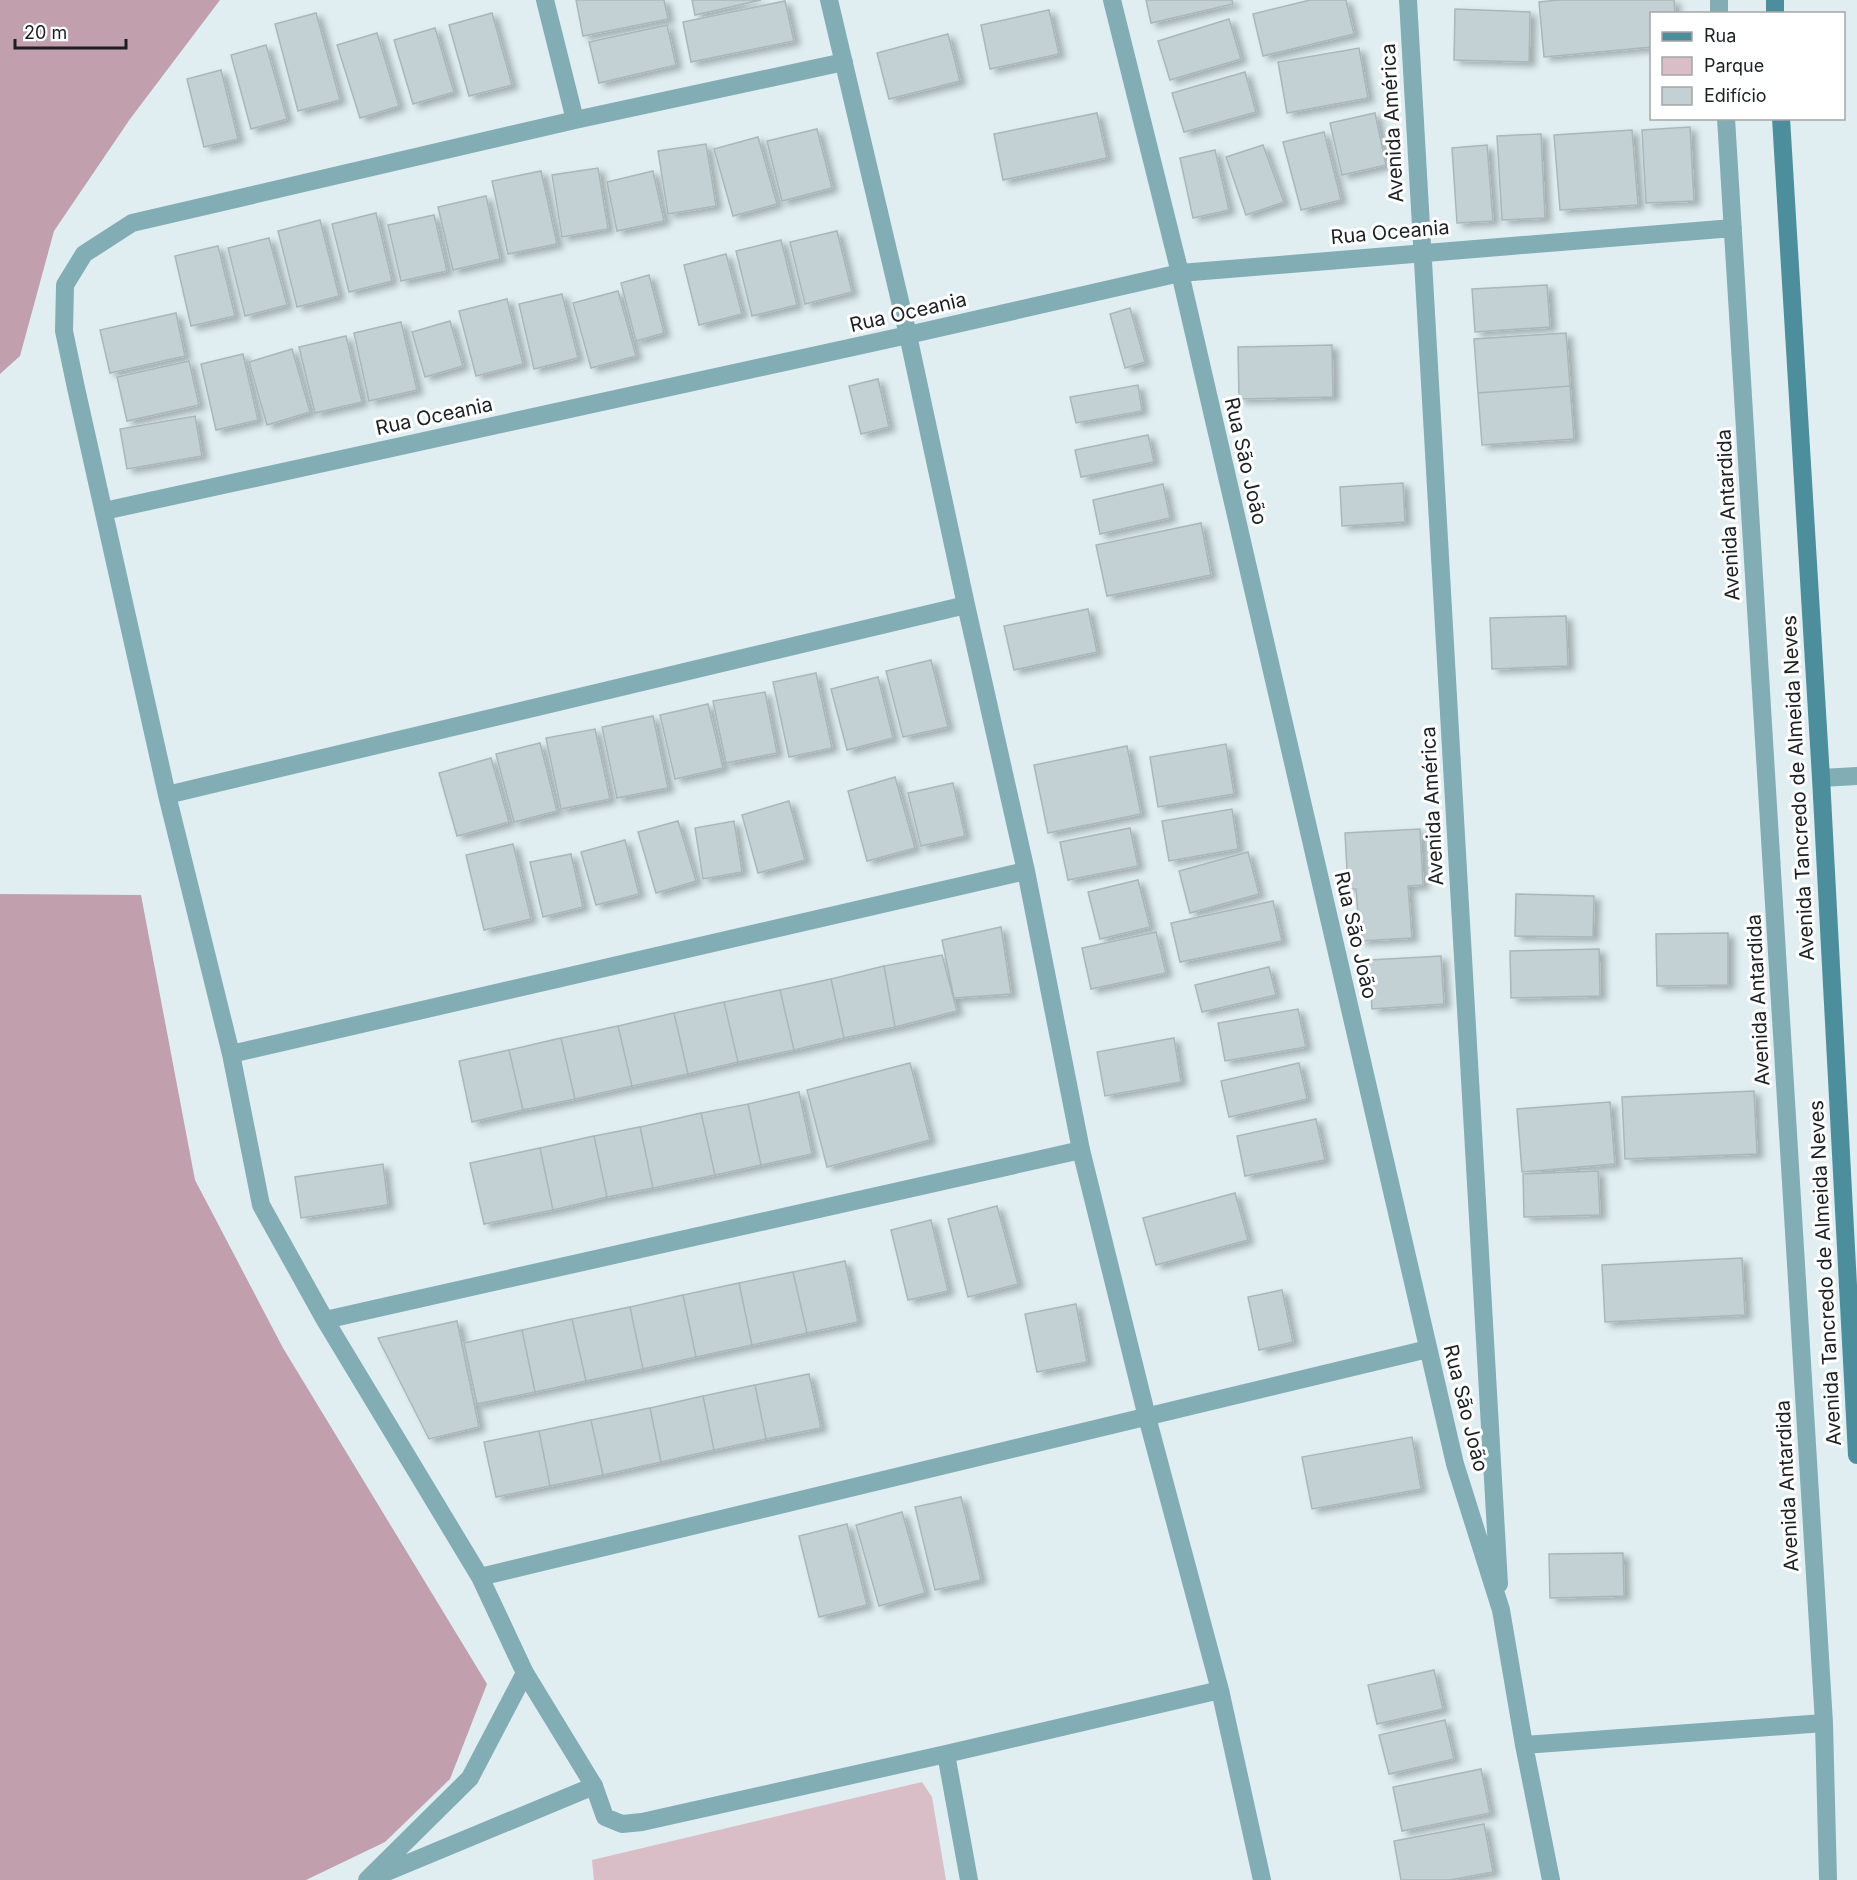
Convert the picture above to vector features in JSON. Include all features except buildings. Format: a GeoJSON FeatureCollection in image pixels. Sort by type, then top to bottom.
{"type":"FeatureCollection","features":[{"type":"Feature","properties":{"kind":"main road","name":"Avenida Tancredo de Almeida Neves"},"geometry":{"type":"LineString","coordinates":[[1781,120],[1821,778],[1857,1455]]}},
{"type":"Feature","properties":{"kind":"street"},"geometry":{"type":"LineString","coordinates":[[545,0],[575,120]]}},
{"type":"Feature","properties":{"kind":"street"},"geometry":{"type":"LineString","coordinates":[[829,0],[908,335],[1026,871],[1081,1150],[1220,1690],[1262,1880]]}},
{"type":"Feature","properties":{"kind":"street","name":"Rua São João"},"geometry":{"type":"LineString","coordinates":[[1112,0],[1180,273],[1455,1464],[1500,1610],[1551,1880]]}},
{"type":"Feature","properties":{"kind":"street","name":"Avenida América"},"geometry":{"type":"LineString","coordinates":[[1408,0],[1500,1610]]}},
{"type":"Feature","properties":{"kind":"street"},"geometry":{"type":"LineString","coordinates":[[844,62],[575,120],[132,223],[84,254],[65,285],[64,331],[167,795],[231,1054],[261,1204],[325,1320],[480,1577],[525,1673],[594,1786],[605,1816],[622,1824],[632,1823],[946,1755],[1220,1690]]}},
{"type":"Feature","properties":{"kind":"street","name":"Avenida Antardida"},"geometry":{"type":"LineString","coordinates":[[1726,120],[1824,1723],[1828,1880]]}},
{"type":"Feature","properties":{"kind":"street","name":"Rua Oceania"},"geometry":{"type":"LineString","coordinates":[[104,511],[1180,273],[1733,228]]}},
{"type":"Feature","properties":{"kind":"street"},"geometry":{"type":"LineString","coordinates":[[167,795],[966,605]]}},
{"type":"Feature","properties":{"kind":"street"},"geometry":{"type":"LineString","coordinates":[[1821,778],[1857,776]]}},
{"type":"Feature","properties":{"kind":"street"},"geometry":{"type":"LineString","coordinates":[[231,1054],[1026,871]]}},
{"type":"Feature","properties":{"kind":"street"},"geometry":{"type":"LineString","coordinates":[[325,1320],[1081,1150]]}},
{"type":"Feature","properties":{"kind":"street"},"geometry":{"type":"LineString","coordinates":[[480,1577],[1428,1349]]}},
{"type":"Feature","properties":{"kind":"street"},"geometry":{"type":"LineString","coordinates":[[369,1879],[470,1778],[525,1673]]}},
{"type":"Feature","properties":{"kind":"street"},"geometry":{"type":"LineString","coordinates":[[1524,1744],[1824,1723]]}},
{"type":"Feature","properties":{"kind":"street"},"geometry":{"type":"LineString","coordinates":[[946,1755],[969,1880]]}},
{"type":"Feature","properties":{"kind":"street"},"geometry":{"type":"LineString","coordinates":[[369,1879],[594,1786]]}},
{"type":"Feature","properties":{"kind":"green space"},"geometry":{"type":"Polygon","coordinates":[[[922,1782],[932,1797],[946,1880],[594,1880],[592,1860],[922,1782]]]}},
{"type":"Feature","properties":{"kind":"shaded area"},"geometry":{"type":"Polygon","coordinates":[[[0,0],[220,0],[130,119],[54,231],[20,356],[0,374],[0,0]]]}},
{"type":"Feature","properties":{"kind":"shaded area"},"geometry":{"type":"Polygon","coordinates":[[[0,894],[141,895],[195,1180],[283,1348],[487,1684],[450,1779],[385,1842],[306,1880],[0,1880],[0,894]]]}}]}
